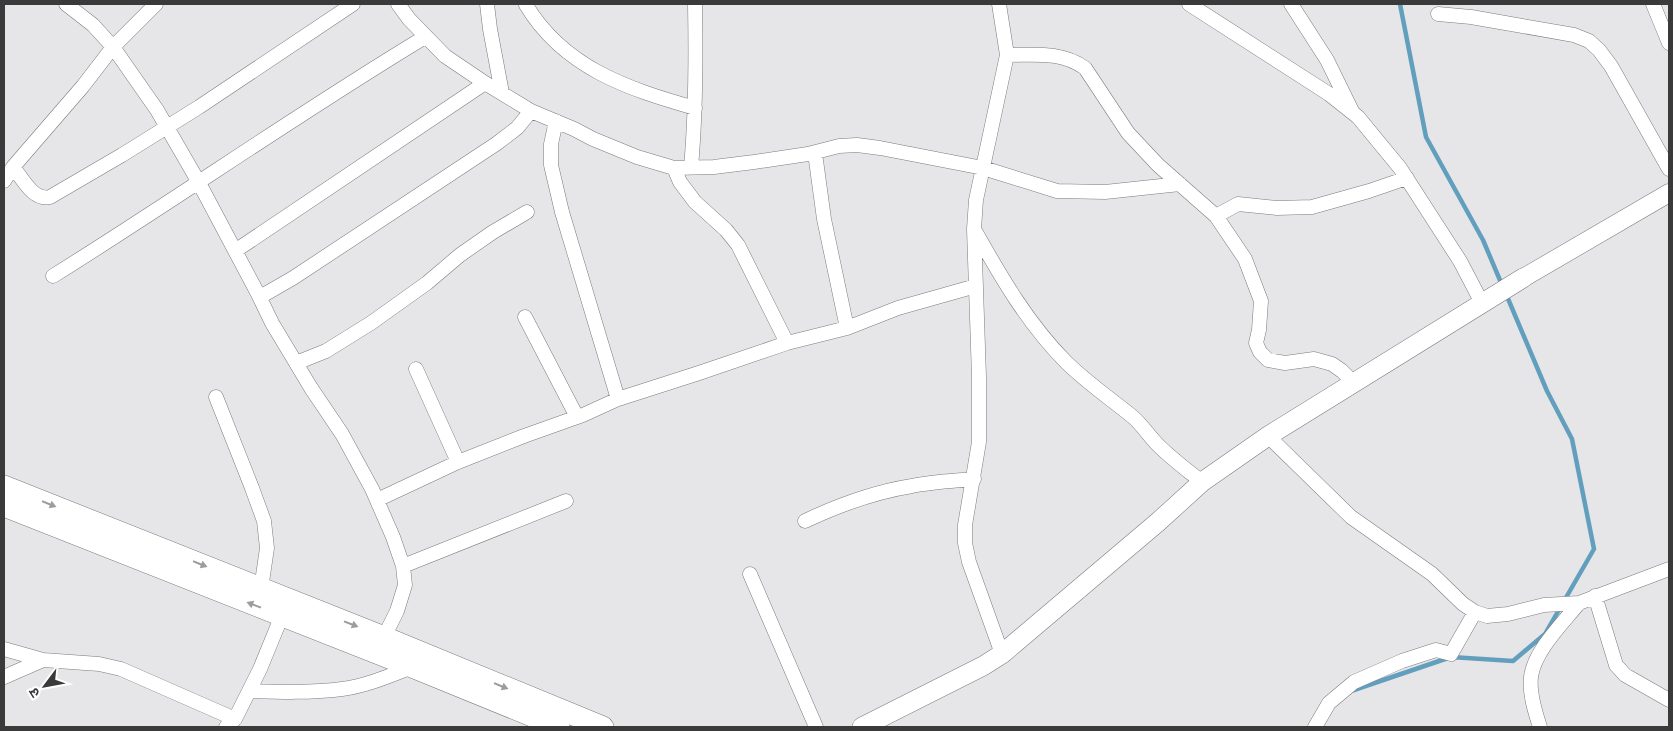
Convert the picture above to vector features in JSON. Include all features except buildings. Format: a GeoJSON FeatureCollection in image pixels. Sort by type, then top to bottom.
{"type":"FeatureCollection","features":[{"type":"Feature","properties":{"kind":"main road"},"geometry":{"type":"LineString","coordinates":[[862,727],[983,666],[1002,654],[1202,482],[1268,436],[1523,278]]}},
{"type":"Feature","properties":{"kind":"main road"},"geometry":{"type":"LineString","coordinates":[[4,486],[118,542],[285,607],[412,667],[559,727]]}},
{"type":"Feature","properties":{"kind":"main road"},"geometry":{"type":"LineString","coordinates":[[4,506],[261,589],[285,607],[384,637],[603,727]]}},
{"type":"Feature","properties":{"kind":"street"},"geometry":{"type":"LineString","coordinates":[[66,4],[93,25],[113,47],[167,126],[236,251],[272,323],[342,434],[377,500],[403,566],[404,585],[397,611],[384,637]]}},
{"type":"Feature","properties":{"kind":"street"},"geometry":{"type":"LineString","coordinates":[[4,181],[13,167],[83,86],[113,47],[156,4]]}},
{"type":"Feature","properties":{"kind":"street"},"geometry":{"type":"LineString","coordinates":[[13,167],[36,196],[44,199],[50,198],[167,126],[353,4]]}},
{"type":"Feature","properties":{"kind":"street"},"geometry":{"type":"LineString","coordinates":[[398,4],[425,37],[446,56],[485,83],[531,110],[621,151],[674,168],[754,162],[815,153],[839,146],[857,146],[880,148],[983,168],[1057,191],[1104,192],[1180,184]]}},
{"type":"Feature","properties":{"kind":"street"},"geometry":{"type":"LineString","coordinates":[[487,4],[502,93]]}},
{"type":"Feature","properties":{"kind":"street"},"geometry":{"type":"LineString","coordinates":[[691,167],[696,65],[695,4]]}},
{"type":"Feature","properties":{"kind":"street"},"geometry":{"type":"LineString","coordinates":[[999,4],[1007,54],[976,200],[974,229],[979,377],[979,442],[965,525],[965,542],[969,562],[1002,654]]}},
{"type":"Feature","properties":{"kind":"street"},"geometry":{"type":"LineString","coordinates":[[1189,4],[1329,94],[1353,114],[1407,178],[1460,261],[1482,303]]}},
{"type":"Feature","properties":{"kind":"street"},"geometry":{"type":"LineString","coordinates":[[1291,4],[1327,60],[1353,114]]}},
{"type":"Feature","properties":{"kind":"street"},"geometry":{"type":"LineString","coordinates":[[1653,4],[1669,43]]}},
{"type":"Feature","properties":{"kind":"street"},"geometry":{"type":"LineString","coordinates":[[526,5],[537,23],[554,41],[577,59],[601,74],[642,93],[694,108]]}},
{"type":"Feature","properties":{"kind":"street"},"geometry":{"type":"LineString","coordinates":[[1438,14],[1471,17],[1574,35],[1589,41],[1599,50],[1611,66],[1669,169]]}},
{"type":"Feature","properties":{"kind":"street"},"geometry":{"type":"LineString","coordinates":[[53,276],[128,230],[198,181],[351,81],[425,37]]}},
{"type":"Feature","properties":{"kind":"street"},"geometry":{"type":"LineString","coordinates":[[1007,54],[1062,56],[1076,61],[1086,68],[1128,133],[1158,165],[1216,216],[1245,259],[1261,301],[1256,343],[1260,352],[1268,360],[1285,363],[1314,359],[1332,364],[1354,383]]}},
{"type":"Feature","properties":{"kind":"street"},"geometry":{"type":"LineString","coordinates":[[236,251],[485,83]]}},
{"type":"Feature","properties":{"kind":"street"},"geometry":{"type":"LineString","coordinates":[[260,297],[293,278],[496,144],[517,128],[531,110]]}},
{"type":"Feature","properties":{"kind":"street"},"geometry":{"type":"LineString","coordinates":[[556,121],[551,144],[551,165],[562,212],[618,399]]}},
{"type":"Feature","properties":{"kind":"street"},"geometry":{"type":"LineString","coordinates":[[815,153],[824,219],[847,328]]}},
{"type":"Feature","properties":{"kind":"street"},"geometry":{"type":"LineString","coordinates":[[674,168],[680,182],[695,202],[726,230],[738,245],[787,343]]}},
{"type":"Feature","properties":{"kind":"street"},"geometry":{"type":"LineString","coordinates":[[1216,216],[1238,204],[1277,208],[1312,207],[1370,191],[1407,178]]}},
{"type":"Feature","properties":{"kind":"street"},"geometry":{"type":"LineString","coordinates":[[1523,278],[1669,193]]}},
{"type":"Feature","properties":{"kind":"street"},"geometry":{"type":"LineString","coordinates":[[296,363],[326,351],[371,323],[493,232],[527,212]]}},
{"type":"Feature","properties":{"kind":"street"},"geometry":{"type":"LineString","coordinates":[[974,229],[1018,302],[1066,362],[1089,383],[1135,419],[1168,456],[1202,482]]}},
{"type":"Feature","properties":{"kind":"street"},"geometry":{"type":"LineString","coordinates":[[377,500],[458,462],[577,417],[618,399],[699,374],[787,343],[847,328],[932,297],[976,286]]}},
{"type":"Feature","properties":{"kind":"street"},"geometry":{"type":"LineString","coordinates":[[525,317],[577,417]]}},
{"type":"Feature","properties":{"kind":"street"},"geometry":{"type":"LineString","coordinates":[[416,370],[458,462]]}},
{"type":"Feature","properties":{"kind":"street"},"geometry":{"type":"LineString","coordinates":[[216,397],[264,521],[267,548],[261,589]]}},
{"type":"Feature","properties":{"kind":"street"},"geometry":{"type":"LineString","coordinates":[[1268,436],[1351,516],[1432,574],[1463,604],[1475,612],[1487,616],[1508,614],[1544,605],[1575,604],[1669,569]]}},
{"type":"Feature","properties":{"kind":"street"},"geometry":{"type":"LineString","coordinates":[[805,522],[834,508],[868,496],[911,486],[974,479]]}},
{"type":"Feature","properties":{"kind":"street"},"geometry":{"type":"LineString","coordinates":[[403,566],[566,501]]}},
{"type":"Feature","properties":{"kind":"street"},"geometry":{"type":"LineString","coordinates":[[750,574],[816,727]]}},
{"type":"Feature","properties":{"kind":"street"},"geometry":{"type":"LineString","coordinates":[[1595,596],[1616,665],[1625,675],[1669,700]]}},
{"type":"Feature","properties":{"kind":"street"},"geometry":{"type":"LineString","coordinates":[[1540,727],[1533,701],[1531,678],[1535,662],[1575,604]]}},
{"type":"Feature","properties":{"kind":"street"},"geometry":{"type":"LineString","coordinates":[[4,649],[43,660],[98,664],[121,669],[231,723],[260,669],[285,607]]}},
{"type":"Feature","properties":{"kind":"street"},"geometry":{"type":"LineString","coordinates":[[1316,727],[1330,703],[1354,682],[1402,661],[1436,650],[1451,654],[1475,612]]}},
{"type":"Feature","properties":{"kind":"street"},"geometry":{"type":"LineString","coordinates":[[4,676],[43,660]]}},
{"type":"Feature","properties":{"kind":"street"},"geometry":{"type":"LineString","coordinates":[[249,691],[306,692],[344,689],[378,680],[412,667]]}},
{"type":"Feature","properties":{"kind":"waterway"},"geometry":{"type":"LineString","coordinates":[[1400,4],[1426,137],[1483,240],[1502,285]]}},
{"type":"Feature","properties":{"kind":"waterway"},"geometry":{"type":"LineString","coordinates":[[1351,691],[1451,657],[1513,661],[1545,634],[1594,549],[1572,439],[1547,391],[1506,294]]}}]}
